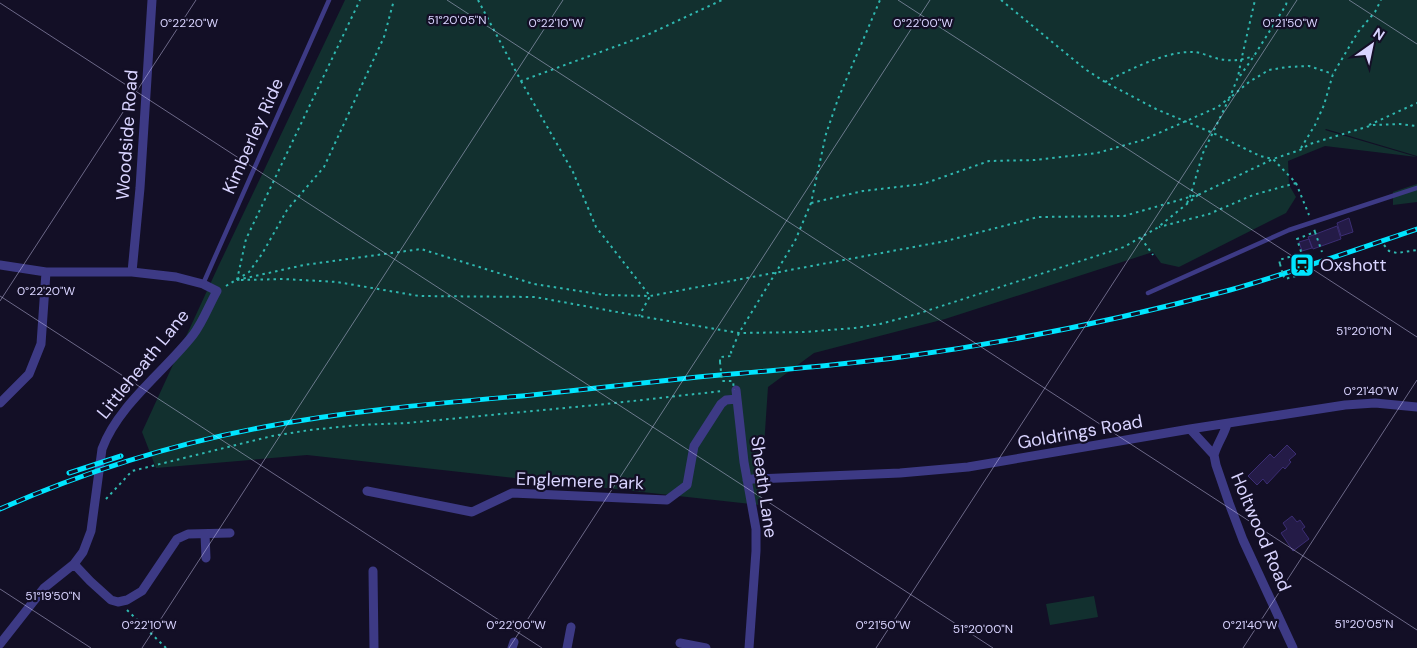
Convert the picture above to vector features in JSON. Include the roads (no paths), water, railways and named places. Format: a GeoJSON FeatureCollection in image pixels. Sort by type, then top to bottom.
{"type":"FeatureCollection","features":[{"type":"Feature","properties":{"kind":"street","name":"Woodside Road"},"geometry":{"type":"LineString","coordinates":[[132,272],[141,178],[152,0]]}},
{"type":"Feature","properties":{"kind":"street"},"geometry":{"type":"LineString","coordinates":[[0,264],[46,272],[132,272],[176,277],[203,284]]}},
{"type":"Feature","properties":{"kind":"street"},"geometry":{"type":"LineString","coordinates":[[0,403],[29,374],[41,344],[46,272]]}},
{"type":"Feature","properties":{"kind":"street","name":"Littleheath Lane"},"geometry":{"type":"LineString","coordinates":[[0,644],[44,588],[74,564],[83,552],[89,540],[102,449],[106,437],[114,423],[194,334],[217,291],[203,284]]}},
{"type":"Feature","properties":{"kind":"street","name":"Sheath Lane"},"geometry":{"type":"LineString","coordinates":[[736,393],[744,462],[756,529],[749,648]]}},
{"type":"Feature","properties":{"kind":"street","name":"Englemere Park"},"geometry":{"type":"LineString","coordinates":[[367,491],[472,512],[512,493],[667,500],[687,485],[694,446],[722,404],[736,393]]}},
{"type":"Feature","properties":{"kind":"street","name":"Goldrings Road"},"geometry":{"type":"LineString","coordinates":[[747,480],[900,473],[968,467],[1345,405],[1375,403],[1417,407]]}},
{"type":"Feature","properties":{"kind":"street"},"geometry":{"type":"LineString","coordinates":[[1214,454],[1227,424]]}},
{"type":"Feature","properties":{"kind":"street","name":"Holtwood Road"},"geometry":{"type":"LineString","coordinates":[[1190,429],[1214,454],[1229,504],[1243,540],[1293,648]]}},
{"type":"Feature","properties":{"kind":"street"},"geometry":{"type":"LineString","coordinates":[[74,564],[102,593],[111,600],[118,602],[127,600],[142,591],[177,539],[188,534],[230,533]]}},
{"type":"Feature","properties":{"kind":"street"},"geometry":{"type":"LineString","coordinates":[[205,534],[206,558]]}},
{"type":"Feature","properties":{"kind":"street"},"geometry":{"type":"LineString","coordinates":[[373,570],[374,648]]}},
{"type":"Feature","properties":{"kind":"street"},"geometry":{"type":"LineString","coordinates":[[567,648],[571,627]]}},
{"type":"Feature","properties":{"kind":"street"},"geometry":{"type":"LineString","coordinates":[[680,643],[706,648]]}},
{"type":"Feature","properties":{"kind":"lane","name":"Kimberley Ride"},"geometry":{"type":"LineString","coordinates":[[203,284],[329,0]]}},
{"type":"Feature","properties":{"kind":"lane"},"geometry":{"type":"LineString","coordinates":[[1148,293],[1289,230],[1417,188]]}},
{"type":"Feature","properties":{"kind":"railway"},"geometry":{"type":"LineString","coordinates":[[0,509],[96,471],[129,461],[196,442],[297,421],[397,408],[876,360],[943,351],[1067,329],[1149,311],[1230,290],[1417,229]]}},
{"type":"Feature","properties":{"kind":"railway"},"geometry":{"type":"LineString","coordinates":[[69,473],[121,456]]}},
{"type":"Feature","properties":{"kind":"place","name":"Oxshott"},"geometry":{"type":"Point","coordinates":[1302,265]}}]}
